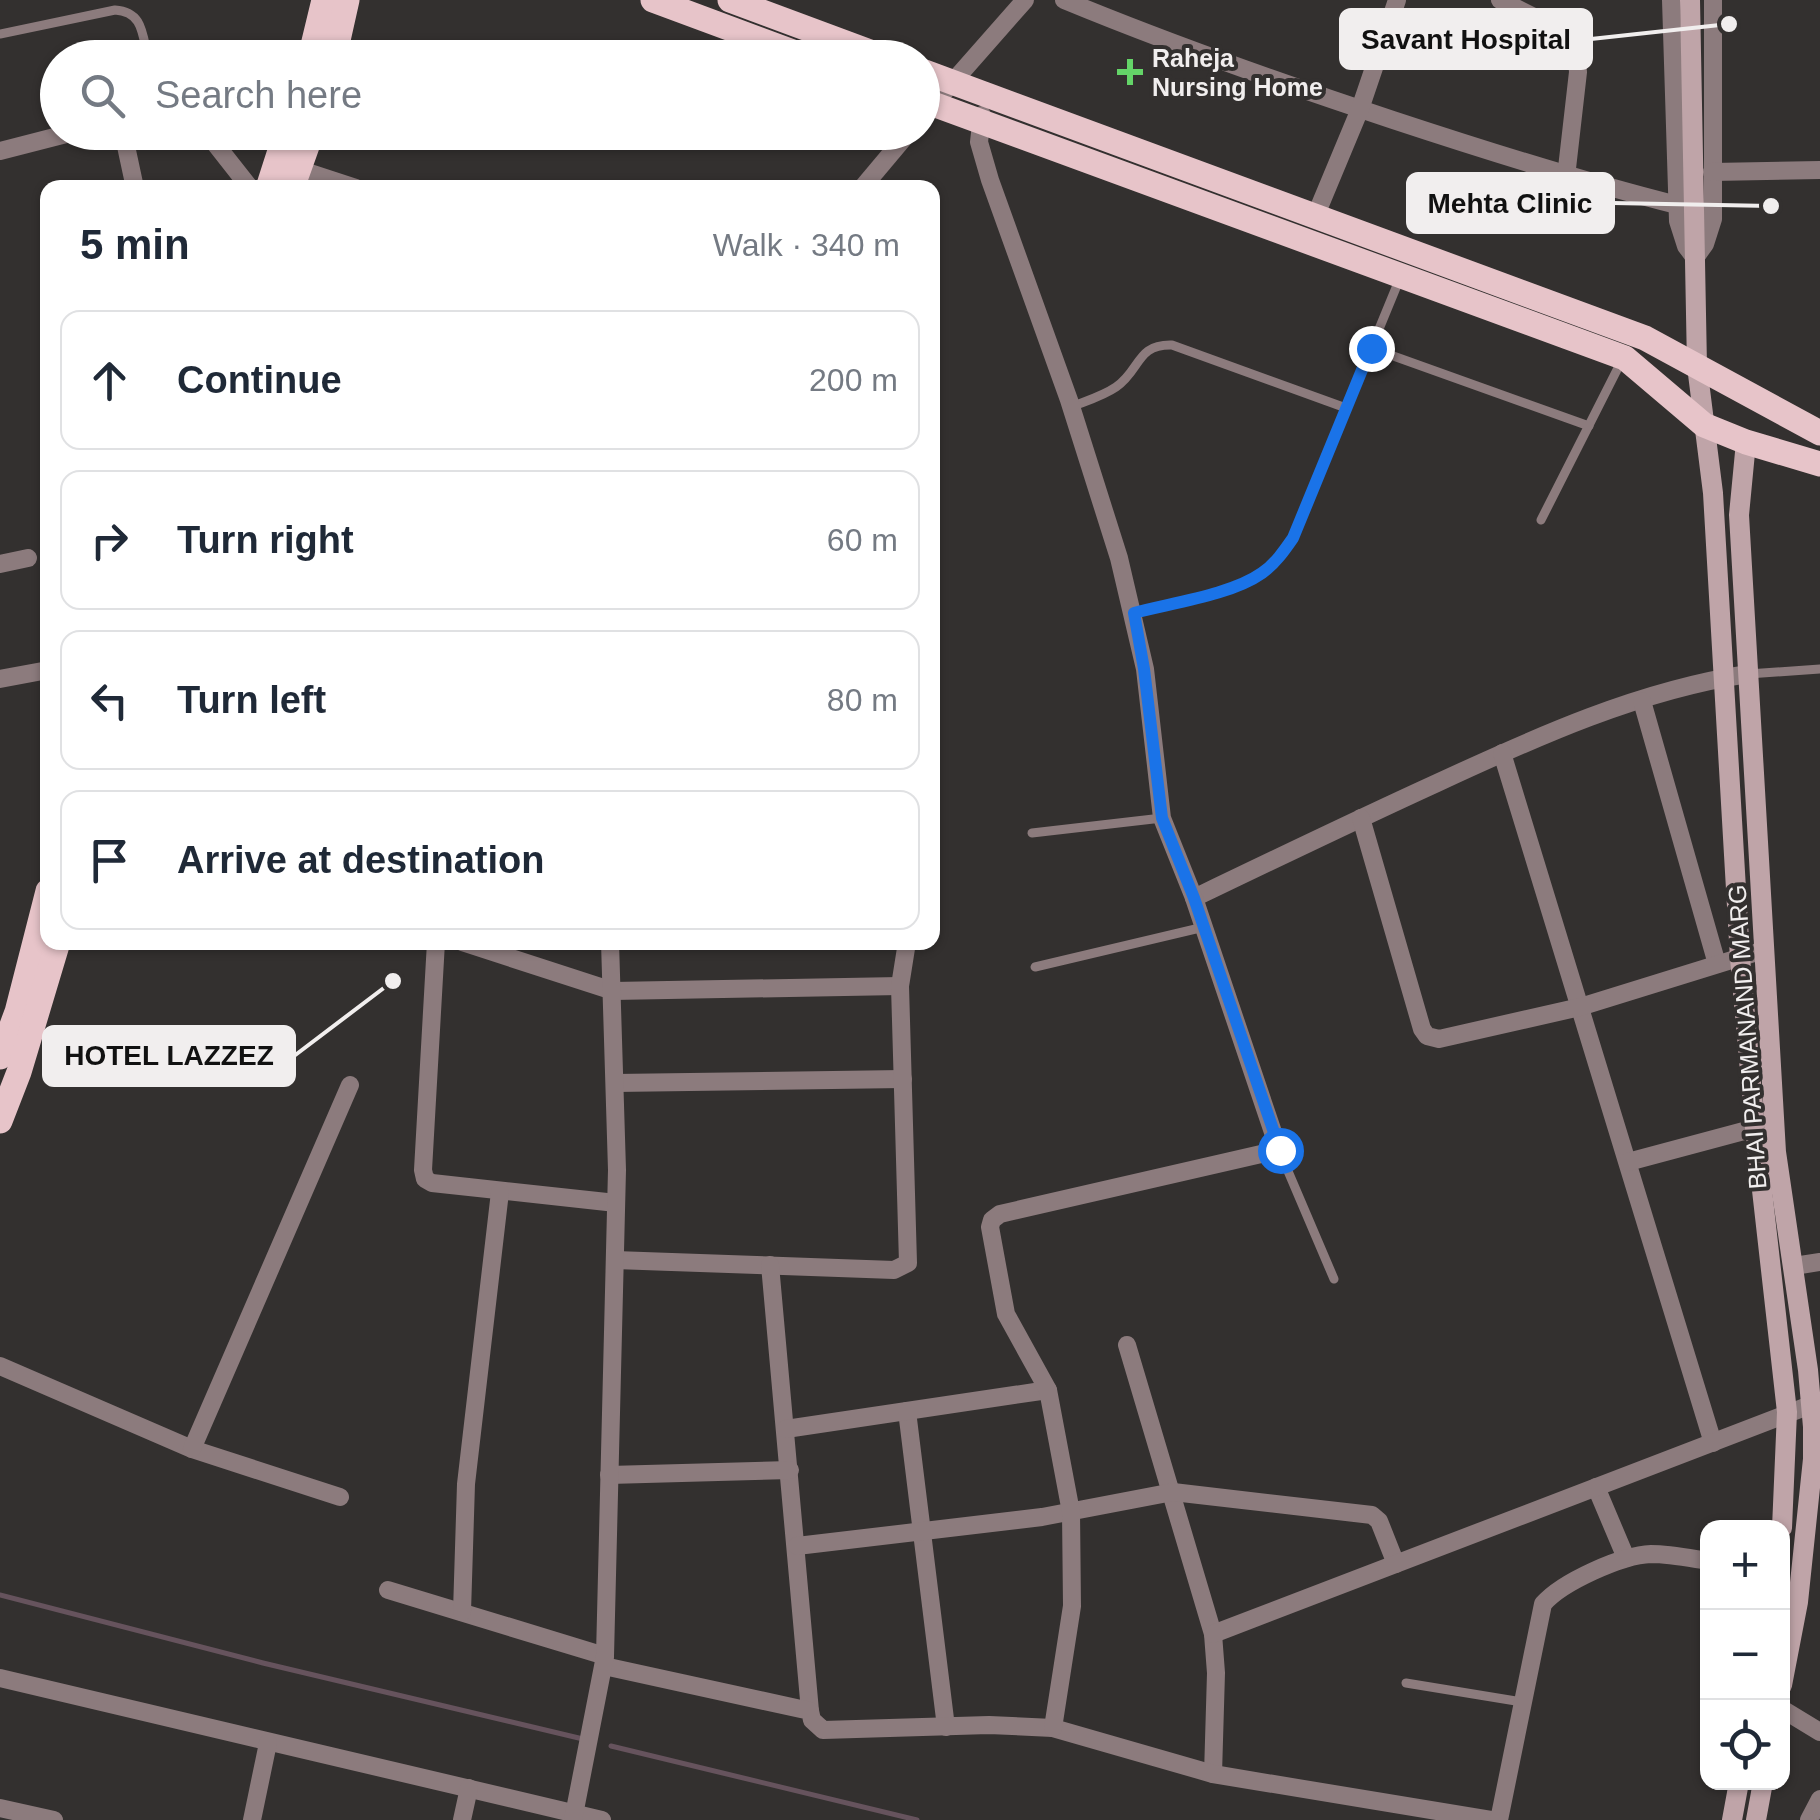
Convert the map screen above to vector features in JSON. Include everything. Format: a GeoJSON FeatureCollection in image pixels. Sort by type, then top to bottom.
{"type":"FeatureCollection","features":[{"type":"Feature","properties":{"kind":"main road"},"geometry":{"type":"LineString","coordinates":[[310,40],[312,0]]}},
{"type":"Feature","properties":{"kind":"main road"},"geometry":{"type":"LineString","coordinates":[[314,40],[324,0]]}},
{"type":"Feature","properties":{"kind":"main road"},"geometry":{"type":"LineString","coordinates":[[337,40],[347,0]]}},
{"type":"Feature","properties":{"kind":"main road"},"geometry":{"type":"LineString","coordinates":[[340,27],[358,0]]}},
{"type":"Feature","properties":{"kind":"main road"},"geometry":{"type":"LineString","coordinates":[[653,0],[760,40]]}},
{"type":"Feature","properties":{"kind":"main road"},"geometry":{"type":"LineString","coordinates":[[730,0],[838,40]]}},
{"type":"Feature","properties":{"kind":"main road"},"geometry":{"type":"LineString","coordinates":[[940,78],[1644,338],[1820,432]]}},
{"type":"Feature","properties":{"kind":"main road"},"geometry":{"type":"LineString","coordinates":[[940,111],[979,121],[1624,358],[1704,425],[1820,464]]}},
{"type":"Feature","properties":{"kind":"main road"},"geometry":{"type":"LineString","coordinates":[[271,180],[280,150]]}},
{"type":"Feature","properties":{"kind":"main road"},"geometry":{"type":"LineString","coordinates":[[295,178],[305,150]]}},
{"type":"Feature","properties":{"kind":"main road"},"geometry":{"type":"LineString","coordinates":[[0,1121],[19,1011],[40,924]]}},
{"type":"Feature","properties":{"kind":"main road"},"geometry":{"type":"LineString","coordinates":[[0,1057],[19,1011],[53,950]]}},
{"type":"Feature","properties":{"kind":"street"},"geometry":{"type":"LineString","coordinates":[[940,94],[1025,0]]}},
{"type":"Feature","properties":{"kind":"street"},"geometry":{"type":"LineString","coordinates":[[1064,0],[1184,50],[1360,109],[1566,177],[1678,205]]}},
{"type":"Feature","properties":{"kind":"street"},"geometry":{"type":"LineString","coordinates":[[1315,217],[1360,109],[1398,0]]}},
{"type":"Feature","properties":{"kind":"street"},"geometry":{"type":"LineString","coordinates":[[1500,0],[1556,28],[1576,50],[1578,72],[1566,177]]}},
{"type":"Feature","properties":{"kind":"street"},"geometry":{"type":"LineString","coordinates":[[1671,0],[1678,205],[1682,236],[1694,258],[1705,244],[1712,219],[1712,0]]}},
{"type":"Feature","properties":{"kind":"street","name":"BHAI PARMANAND MARG"},"geometry":{"type":"LineString","coordinates":[[1690,0],[1697,366],[1713,492],[1740,958],[1787,1412],[1783,1520]]}},
{"type":"Feature","properties":{"kind":"street"},"geometry":{"type":"LineString","coordinates":[[990,96],[979,121],[979,142],[1071,406],[1134,613],[1147,685],[1162,818],[1204,926],[1280,1150],[995,1216],[990,1227],[1006,1314],[1048,1390],[1071,1512],[1072,1606],[1054,1728]]}},
{"type":"Feature","properties":{"kind":"street"},"geometry":{"type":"LineString","coordinates":[[0,151],[40,141]]}},
{"type":"Feature","properties":{"kind":"street"},"geometry":{"type":"LineString","coordinates":[[127,150],[133,180]]}},
{"type":"Feature","properties":{"kind":"street"},"geometry":{"type":"LineString","coordinates":[[220,150],[244,180]]}},
{"type":"Feature","properties":{"kind":"street"},"geometry":{"type":"LineString","coordinates":[[869,180],[894,150]]}},
{"type":"Feature","properties":{"kind":"street"},"geometry":{"type":"LineString","coordinates":[[1712,172],[1820,170]]}},
{"type":"Feature","properties":{"kind":"street","name":"BHAI PARMANAND MARG"},"geometry":{"type":"LineString","coordinates":[[1746,442],[1739,515],[1776,1152],[1817,1459],[1790,1644]]}},
{"type":"Feature","properties":{"kind":"street"},"geometry":{"type":"LineString","coordinates":[[0,564],[28,558]]}},
{"type":"Feature","properties":{"kind":"street"},"geometry":{"type":"LineString","coordinates":[[0,679],[40,672]]}},
{"type":"Feature","properties":{"kind":"street"},"geometry":{"type":"LineString","coordinates":[[1194,898],[1502,753],[1642,701],[1748,674]]}},
{"type":"Feature","properties":{"kind":"street"},"geometry":{"type":"LineString","coordinates":[[1642,701],[1717,964]]}},
{"type":"Feature","properties":{"kind":"street"},"geometry":{"type":"LineString","coordinates":[[1502,753],[1713,1443]]}},
{"type":"Feature","properties":{"kind":"street"},"geometry":{"type":"LineString","coordinates":[[1361,818],[1427,1036],[1438,1039],[1580,1007],[1764,950]]}},
{"type":"Feature","properties":{"kind":"street"},"geometry":{"type":"LineString","coordinates":[[436,950],[424,1174],[432,1183],[616,1203]]}},
{"type":"Feature","properties":{"kind":"street"},"geometry":{"type":"LineString","coordinates":[[487,950],[613,991],[900,986]]}},
{"type":"Feature","properties":{"kind":"street"},"geometry":{"type":"LineString","coordinates":[[574,1816],[605,1661],[616,1203],[610,950]]}},
{"type":"Feature","properties":{"kind":"street"},"geometry":{"type":"LineString","coordinates":[[614,1260],[894,1270],[908,1263],[900,986],[907,950]]}},
{"type":"Feature","properties":{"kind":"street"},"geometry":{"type":"LineString","coordinates":[[615,1083],[903,1078]]}},
{"type":"Feature","properties":{"kind":"street"},"geometry":{"type":"LineString","coordinates":[[192,1449],[350,1086]]}},
{"type":"Feature","properties":{"kind":"street"},"geometry":{"type":"LineString","coordinates":[[1628,1162],[1755,1128]]}},
{"type":"Feature","properties":{"kind":"street"},"geometry":{"type":"LineString","coordinates":[[462,1612],[468,1468],[500,1192]]}},
{"type":"Feature","properties":{"kind":"street"},"geometry":{"type":"LineString","coordinates":[[1794,1266],[1820,1262]]}},
{"type":"Feature","properties":{"kind":"street"},"geometry":{"type":"LineString","coordinates":[[770,1265],[810,1711],[818,1728],[832,1732],[1054,1728],[1213,1774],[1491,1820]]}},
{"type":"Feature","properties":{"kind":"street"},"geometry":{"type":"LineString","coordinates":[[1127,1345],[1213,1634],[1213,1774]]}},
{"type":"Feature","properties":{"kind":"street"},"geometry":{"type":"LineString","coordinates":[[0,1366],[192,1449],[340,1497]]}},
{"type":"Feature","properties":{"kind":"street"},"geometry":{"type":"LineString","coordinates":[[786,1429],[1048,1390]]}},
{"type":"Feature","properties":{"kind":"street"},"geometry":{"type":"LineString","coordinates":[[1213,1634],[1812,1404]]}},
{"type":"Feature","properties":{"kind":"street"},"geometry":{"type":"LineString","coordinates":[[907,1411],[946,1727]]}},
{"type":"Feature","properties":{"kind":"street"},"geometry":{"type":"LineString","coordinates":[[1787,1460],[1817,1459]]}},
{"type":"Feature","properties":{"kind":"street"},"geometry":{"type":"LineString","coordinates":[[610,1475],[790,1470]]}},
{"type":"Feature","properties":{"kind":"street"},"geometry":{"type":"LineString","coordinates":[[1596,1488],[1626,1558]]}},
{"type":"Feature","properties":{"kind":"street"},"geometry":{"type":"LineString","coordinates":[[798,1546],[1071,1512],[1172,1492],[1372,1514],[1379,1521],[1396,1564]]}},
{"type":"Feature","properties":{"kind":"street"},"geometry":{"type":"LineString","coordinates":[[1499,1820],[1543,1604],[1560,1588],[1626,1558],[1670,1554],[1700,1560]]}},
{"type":"Feature","properties":{"kind":"street"},"geometry":{"type":"LineString","coordinates":[[388,1590],[605,1661],[810,1711]]}},
{"type":"Feature","properties":{"kind":"street"},"geometry":{"type":"LineString","coordinates":[[0,1678],[602,1820]]}},
{"type":"Feature","properties":{"kind":"street"},"geometry":{"type":"LineString","coordinates":[[1790,1714],[1820,1732]]}},
{"type":"Feature","properties":{"kind":"street"},"geometry":{"type":"LineString","coordinates":[[252,1820],[268,1743]]}},
{"type":"Feature","properties":{"kind":"street"},"geometry":{"type":"LineString","coordinates":[[462,1820],[470,1788]]}},
{"type":"Feature","properties":{"kind":"street"},"geometry":{"type":"LineString","coordinates":[[1732,1820],[1738,1790]]}},
{"type":"Feature","properties":{"kind":"street"},"geometry":{"type":"LineString","coordinates":[[1756,1820],[1762,1790]]}},
{"type":"Feature","properties":{"kind":"street"},"geometry":{"type":"LineString","coordinates":[[1809,1820],[1820,1799]]}},
{"type":"Feature","properties":{"kind":"street"},"geometry":{"type":"LineString","coordinates":[[0,1808],[54,1820]]}},
{"type":"Feature","properties":{"kind":"lane"},"geometry":{"type":"LineString","coordinates":[[0,34],[115,10],[137,16],[144,40]]}},
{"type":"Feature","properties":{"kind":"lane"},"geometry":{"type":"LineString","coordinates":[[1134,613],[1228,588],[1260,575],[1279,558],[1293,538],[1401,274]]}},
{"type":"Feature","properties":{"kind":"lane"},"geometry":{"type":"LineString","coordinates":[[1071,406],[1120,385],[1147,350],[1172,345],[1346,408]]}},
{"type":"Feature","properties":{"kind":"lane"},"geometry":{"type":"LineString","coordinates":[[1371,348],[1589,426]]}},
{"type":"Feature","properties":{"kind":"lane"},"geometry":{"type":"LineString","coordinates":[[1542,520],[1624,358]]}},
{"type":"Feature","properties":{"kind":"lane"},"geometry":{"type":"LineString","coordinates":[[1748,674],[1820,668]]}},
{"type":"Feature","properties":{"kind":"lane"},"geometry":{"type":"LineString","coordinates":[[1032,833],[1162,818]]}},
{"type":"Feature","properties":{"kind":"lane"},"geometry":{"type":"LineString","coordinates":[[1035,967],[1204,926]]}},
{"type":"Feature","properties":{"kind":"lane"},"geometry":{"type":"LineString","coordinates":[[1280,1150],[1334,1280]]}},
{"type":"Feature","properties":{"kind":"lane"},"geometry":{"type":"LineString","coordinates":[[1406,1683],[1522,1702]]}},
{"type":"Feature","properties":{"kind":"waterway"},"geometry":{"type":"LineString","coordinates":[[0,1595],[583,1739]]}},
{"type":"Feature","properties":{"kind":"waterway"},"geometry":{"type":"LineString","coordinates":[[611,1746],[917,1820]]}},
{"type":"Feature","properties":{"kind":"place","name":"Savant Hospital"},"geometry":{"type":"Point","coordinates":[1729,24]}},
{"type":"Feature","properties":{"kind":"place","name":"Raheja Nursing Home"},"geometry":{"type":"Point","coordinates":[1130,72]}},
{"type":"Feature","properties":{"kind":"place","name":"Mehta Clinic"},"geometry":{"type":"Point","coordinates":[1771,206]}},
{"type":"Feature","properties":{"kind":"place","name":"HOTEL LAZZEZ"},"geometry":{"type":"Point","coordinates":[393,981]}},
{"type":"Feature","properties":{"kind":"route"},"geometry":{"type":"LineString","coordinates":[[1280,1150],[1194,898],[1162,818],[1134,613],[1228,588],[1260,575],[1279,558],[1293,538],[1371,348]]}}]}
